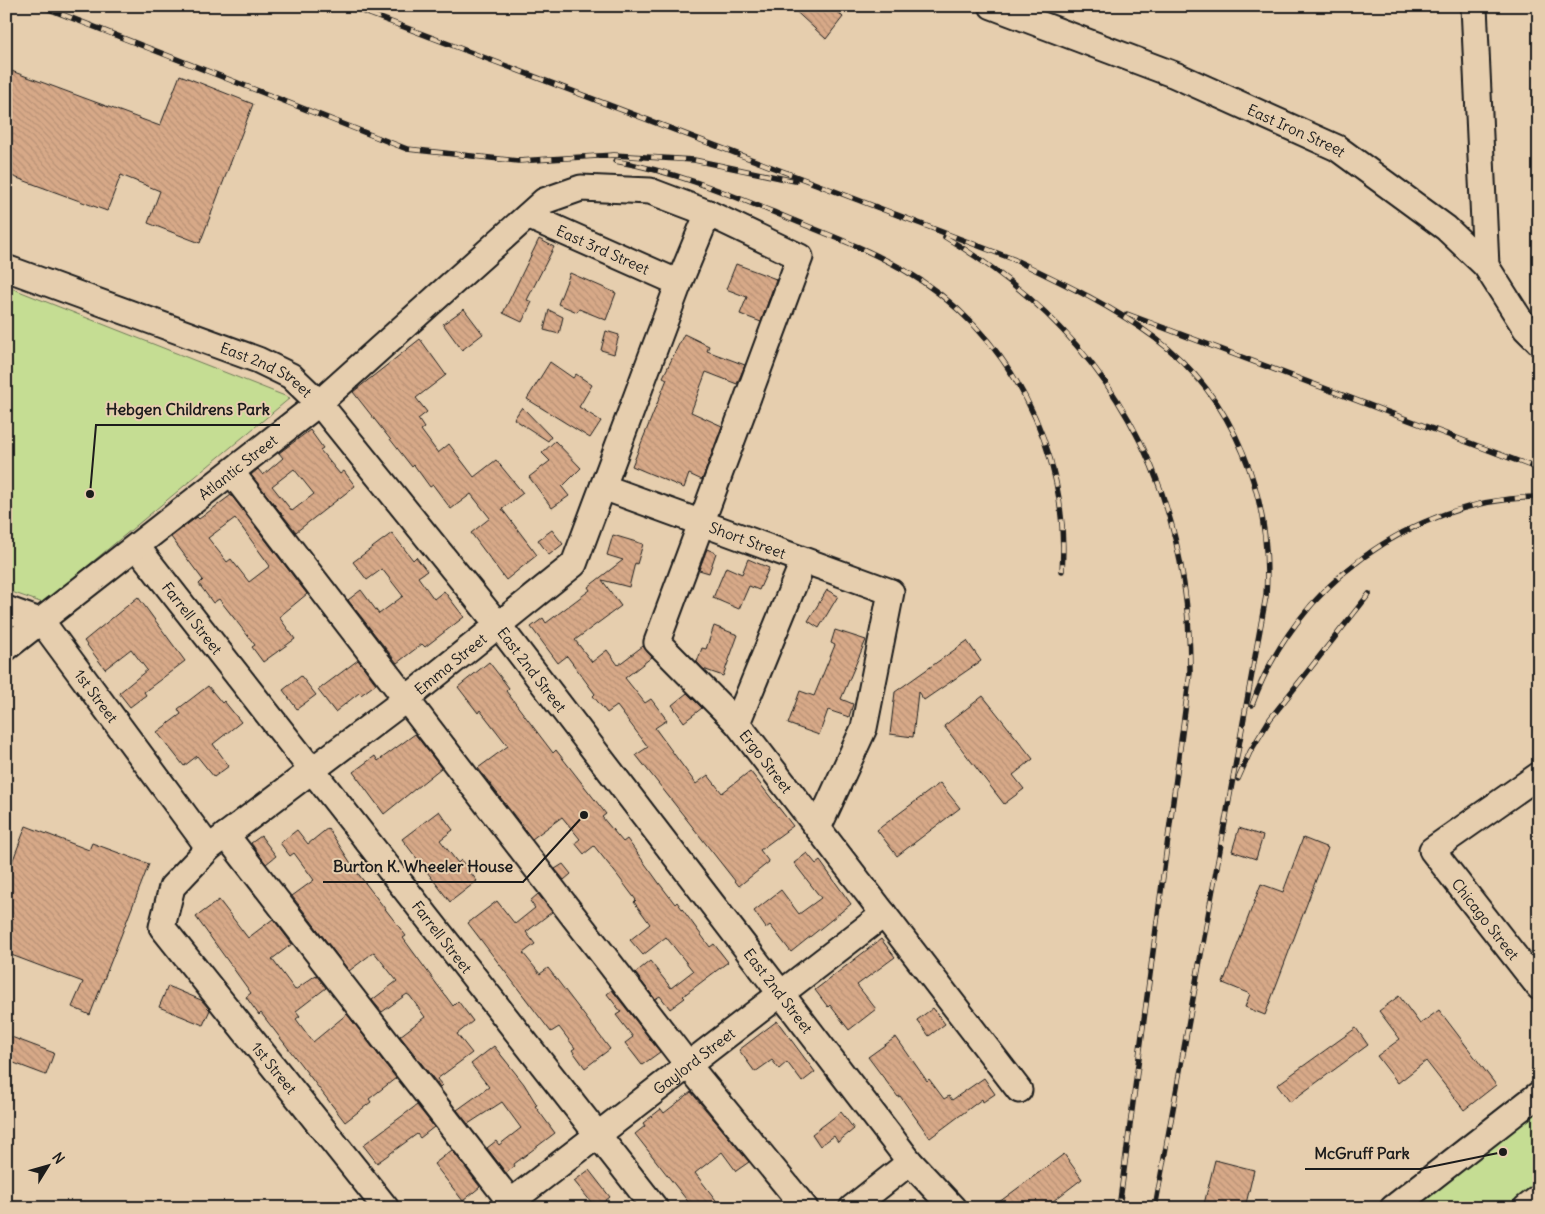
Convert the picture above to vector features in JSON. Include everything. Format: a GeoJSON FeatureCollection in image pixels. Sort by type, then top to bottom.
{"type":"FeatureCollection","features":[{"type":"Feature","properties":{"kind":"street","name":"East Iron Street"},"geometry":{"type":"LineString","coordinates":[[992,6],[1175,75],[1338,148],[1446,228],[1486,266],[1526,329],[1539,342]]}},
{"type":"Feature","properties":{"kind":"street"},"geometry":{"type":"LineString","coordinates":[[1474,6],[1486,266]]}},
{"type":"Feature","properties":{"kind":"street","name":"Atlantic Street"},"geometry":{"type":"LineString","coordinates":[[6,648],[42,622],[319,403],[544,201],[581,188],[650,191],[708,213],[800,257],[700,524]]}},
{"type":"Feature","properties":{"kind":"street","name":"Emma Street"},"geometry":{"type":"LineString","coordinates":[[162,927],[172,888],[217,842],[405,700],[574,564],[679,283],[708,213]]}},
{"type":"Feature","properties":{"kind":"street","name":"East 3rd Street"},"geometry":{"type":"LineString","coordinates":[[528,216],[679,283]]}},
{"type":"Feature","properties":{"kind":"street","name":"East 2nd Street"},"geometry":{"type":"LineString","coordinates":[[6,268],[258,360],[291,376],[319,403],[499,626],[910,1162],[953,1208]]}},
{"type":"Feature","properties":{"kind":"street"},"geometry":{"type":"LineString","coordinates":[[232,473],[688,1065],[805,1208]]}},
{"type":"Feature","properties":{"kind":"street","name":"Short Street"},"geometry":{"type":"LineString","coordinates":[[603,488],[803,562],[891,592],[864,728],[818,828]]}},
{"type":"Feature","properties":{"kind":"street"},"geometry":{"type":"LineString","coordinates":[[700,524],[657,642],[737,723]]}},
{"type":"Feature","properties":{"kind":"street","name":"Farrell Street"},"geometry":{"type":"LineString","coordinates":[[137,547],[655,1208]]}},
{"type":"Feature","properties":{"kind":"street","name":"Ergo Street"},"geometry":{"type":"LineString","coordinates":[[803,562],[737,723],[1019,1090]]}},
{"type":"Feature","properties":{"kind":"street"},"geometry":{"type":"LineString","coordinates":[[6,609],[42,622]]}},
{"type":"Feature","properties":{"kind":"street","name":"1st Street"},"geometry":{"type":"LineString","coordinates":[[42,622],[510,1206]]}},
{"type":"Feature","properties":{"kind":"street","name":"Chicago Street"},"geometry":{"type":"LineString","coordinates":[[1539,775],[1432,850],[1539,987]]}},
{"type":"Feature","properties":{"kind":"street","name":"Gaylord Street"},"geometry":{"type":"LineString","coordinates":[[510,1206],[598,1135],[884,914]]}},
{"type":"Feature","properties":{"kind":"street","name":"1st Street"},"geometry":{"type":"LineString","coordinates":[[162,927],[386,1208]]}},
{"type":"Feature","properties":{"kind":"street"},"geometry":{"type":"LineString","coordinates":[[1393,1208],[1539,1094]]}},
{"type":"Feature","properties":{"kind":"street"},"geometry":{"type":"LineString","coordinates":[[852,1208],[910,1162]]}},
{"type":"Feature","properties":{"kind":"street"},"geometry":{"type":"LineString","coordinates":[[1526,1208],[1539,1198]]}},
{"type":"Feature","properties":{"kind":"green space"},"geometry":{"type":"Polygon","coordinates":[[[6,286],[290,398],[43,603],[6,590],[6,286]]]}},
{"type":"Feature","properties":{"kind":"green space"},"geometry":{"type":"Polygon","coordinates":[[[1539,1096],[1539,1208],[1394,1208],[1539,1096]]]}},
{"type":"Feature","properties":{"kind":"building"},"geometry":{"type":"Polygon","coordinates":[[[790,6],[831,6],[843,17],[826,39],[790,6]]]}},
{"type":"Feature","properties":{"kind":"building"},"geometry":{"type":"Polygon","coordinates":[[[6,69],[160,126],[180,75],[253,104],[200,243],[148,223],[160,191],[121,175],[107,211],[6,174],[6,69]]]}},
{"type":"Feature","properties":{"kind":"building"},"geometry":{"type":"Polygon","coordinates":[[[539,239],[554,247],[527,300],[532,302],[522,322],[503,313],[539,239]]]}},
{"type":"Feature","properties":{"kind":"building"},"geometry":{"type":"Polygon","coordinates":[[[736,264],[776,279],[761,322],[740,314],[747,297],[726,289],[736,264]]]}},
{"type":"Feature","properties":{"kind":"building"},"geometry":{"type":"Polygon","coordinates":[[[570,273],[616,293],[606,320],[579,309],[577,312],[558,304],[570,273]]]}},
{"type":"Feature","properties":{"kind":"building"},"geometry":{"type":"Polygon","coordinates":[[[464,309],[483,334],[462,350],[443,324],[464,309]]]}},
{"type":"Feature","properties":{"kind":"building"},"geometry":{"type":"Polygon","coordinates":[[[549,310],[563,317],[559,334],[544,330],[549,310]]]}},
{"type":"Feature","properties":{"kind":"building"},"geometry":{"type":"Polygon","coordinates":[[[606,331],[619,335],[614,354],[601,350],[606,331]]]}},
{"type":"Feature","properties":{"kind":"building"},"geometry":{"type":"Polygon","coordinates":[[[684,334],[709,346],[707,351],[745,365],[737,384],[706,372],[691,412],[722,426],[702,480],[689,474],[684,488],[632,466],[667,379],[663,377],[684,334]]]}},
{"type":"Feature","properties":{"kind":"building"},"geometry":{"type":"Polygon","coordinates":[[[420,339],[446,375],[416,398],[427,412],[418,419],[424,428],[421,430],[438,453],[449,444],[474,477],[496,460],[523,493],[502,509],[537,555],[506,580],[471,533],[490,518],[471,494],[451,509],[433,485],[430,487],[414,465],[412,467],[353,392],[420,339]]]}},
{"type":"Feature","properties":{"kind":"building"},"geometry":{"type":"Polygon","coordinates":[[[550,362],[573,378],[576,374],[592,385],[579,407],[601,421],[590,438],[527,399],[550,362]]]}},
{"type":"Feature","properties":{"kind":"building"},"geometry":{"type":"Polygon","coordinates":[[[522,407],[551,437],[548,441],[514,419],[522,407]]]}},
{"type":"Feature","properties":{"kind":"building"},"geometry":{"type":"Polygon","coordinates":[[[310,430],[323,448],[320,450],[340,474],[344,471],[355,486],[296,532],[251,475],[258,469],[263,475],[283,458],[279,453],[310,430]],[[294,469],[272,486],[292,511],[314,494],[294,469]]]}},
{"type":"Feature","properties":{"kind":"building"},"geometry":{"type":"Polygon","coordinates":[[[555,441],[581,468],[562,487],[569,496],[552,508],[529,477],[550,461],[542,453],[555,441]]]}},
{"type":"Feature","properties":{"kind":"building"},"geometry":{"type":"Polygon","coordinates":[[[231,495],[307,594],[279,617],[295,639],[263,662],[252,647],[255,645],[219,599],[213,603],[199,584],[203,580],[171,537],[197,517],[199,519],[231,495]],[[235,518],[208,538],[227,562],[231,559],[249,582],[270,566],[235,518]]]}},
{"type":"Feature","properties":{"kind":"building"},"geometry":{"type":"Polygon","coordinates":[[[552,530],[563,544],[549,555],[538,540],[552,530]]]}},
{"type":"Feature","properties":{"kind":"building"},"geometry":{"type":"Polygon","coordinates":[[[392,533],[413,560],[416,557],[427,571],[418,577],[434,599],[444,591],[464,617],[425,647],[422,644],[397,663],[348,600],[361,590],[379,614],[403,596],[382,569],[367,580],[353,562],[392,533]]]}},
{"type":"Feature","properties":{"kind":"building"},"geometry":{"type":"Polygon","coordinates":[[[613,535],[643,544],[637,564],[635,563],[629,587],[602,580],[621,606],[575,640],[592,662],[607,650],[618,665],[643,646],[652,657],[625,678],[645,703],[651,699],[667,720],[655,728],[696,784],[708,775],[722,793],[750,771],[793,826],[760,850],[769,862],[739,886],[636,755],[648,747],[617,706],[607,713],[593,696],[595,694],[567,656],[558,663],[531,627],[543,618],[546,623],[590,590],[588,587],[623,560],[607,555],[613,535]]]}},
{"type":"Feature","properties":{"kind":"building"},"geometry":{"type":"Polygon","coordinates":[[[707,549],[716,553],[709,573],[699,570],[707,549]]]}},
{"type":"Feature","properties":{"kind":"building"},"geometry":{"type":"Polygon","coordinates":[[[748,559],[769,568],[759,590],[749,586],[739,609],[713,598],[726,567],[742,574],[748,559]]]}},
{"type":"Feature","properties":{"kind":"building"},"geometry":{"type":"Polygon","coordinates":[[[827,590],[838,596],[819,628],[808,621],[827,590]]]}},
{"type":"Feature","properties":{"kind":"building"},"geometry":{"type":"Polygon","coordinates":[[[138,597],[185,661],[144,692],[146,695],[130,707],[119,693],[147,670],[131,649],[105,669],[84,641],[138,597]]]}},
{"type":"Feature","properties":{"kind":"building"},"geometry":{"type":"Polygon","coordinates":[[[714,626],[738,635],[723,676],[703,669],[697,662],[702,648],[706,649],[714,626]]]}},
{"type":"Feature","properties":{"kind":"building"},"geometry":{"type":"Polygon","coordinates":[[[835,630],[866,640],[841,699],[853,704],[849,717],[828,710],[819,735],[788,724],[800,691],[814,696],[835,645],[831,643],[835,630]]]}},
{"type":"Feature","properties":{"kind":"building"},"geometry":{"type":"Polygon","coordinates":[[[967,641],[981,661],[924,700],[918,692],[913,737],[890,734],[895,692],[967,641]]]}},
{"type":"Feature","properties":{"kind":"building"},"geometry":{"type":"Polygon","coordinates":[[[358,660],[376,684],[361,695],[359,693],[335,712],[318,690],[358,660]]]}},
{"type":"Feature","properties":{"kind":"building"},"geometry":{"type":"Polygon","coordinates":[[[489,662],[509,688],[506,691],[553,753],[556,750],[606,814],[602,817],[623,842],[627,839],[675,904],[677,902],[710,947],[714,944],[728,962],[683,996],[685,998],[670,1009],[660,996],[655,999],[635,973],[650,961],[671,988],[693,971],[666,937],[643,955],[630,940],[650,924],[634,902],[636,900],[618,876],[594,846],[584,854],[575,843],[580,839],[562,817],[532,839],[478,768],[508,746],[480,710],[478,713],[458,687],[489,662]]]}},
{"type":"Feature","properties":{"kind":"building"},"geometry":{"type":"Polygon","coordinates":[[[301,676],[316,695],[297,709],[283,690],[301,676]]]}},
{"type":"Feature","properties":{"kind":"building"},"geometry":{"type":"Polygon","coordinates":[[[208,686],[222,703],[224,701],[241,722],[213,744],[229,766],[214,777],[197,756],[184,766],[157,732],[181,714],[178,709],[208,686]]]}},
{"type":"Feature","properties":{"kind":"building"},"geometry":{"type":"Polygon","coordinates":[[[687,693],[702,708],[684,722],[672,705],[687,693]]]}},
{"type":"Feature","properties":{"kind":"building"},"geometry":{"type":"Polygon","coordinates":[[[983,696],[1033,759],[1013,775],[1024,789],[1004,804],[944,726],[983,696]]]}},
{"type":"Feature","properties":{"kind":"building"},"geometry":{"type":"Polygon","coordinates":[[[415,734],[441,768],[384,814],[353,772],[375,756],[378,761],[415,734]]]}},
{"type":"Feature","properties":{"kind":"building"},"geometry":{"type":"Polygon","coordinates":[[[940,783],[960,808],[897,856],[877,830],[940,783]]]}},
{"type":"Feature","properties":{"kind":"building"},"geometry":{"type":"Polygon","coordinates":[[[439,811],[453,830],[440,840],[458,863],[461,860],[477,881],[450,902],[402,839],[439,811]]]}},
{"type":"Feature","properties":{"kind":"building"},"geometry":{"type":"Polygon","coordinates":[[[26,826],[89,850],[92,843],[149,864],[90,1015],[72,1007],[83,982],[6,953],[6,878],[26,826]]]}},
{"type":"Feature","properties":{"kind":"building"},"geometry":{"type":"Polygon","coordinates":[[[328,828],[356,871],[406,936],[403,938],[453,1006],[458,1001],[473,1021],[457,1034],[472,1053],[437,1079],[442,1085],[440,1087],[400,1036],[425,1017],[410,996],[407,994],[382,1012],[372,1000],[397,981],[374,952],[349,971],[292,896],[314,880],[294,853],[290,856],[280,843],[297,830],[308,844],[328,828]]]}},
{"type":"Feature","properties":{"kind":"building"},"geometry":{"type":"Polygon","coordinates":[[[1239,828],[1263,836],[1256,859],[1232,851],[1239,828]]]}},
{"type":"Feature","properties":{"kind":"building"},"geometry":{"type":"Polygon","coordinates":[[[261,836],[276,856],[266,864],[251,843],[261,836]]]}},
{"type":"Feature","properties":{"kind":"building"},"geometry":{"type":"Polygon","coordinates":[[[1303,838],[1328,848],[1265,1015],[1245,1007],[1250,994],[1223,983],[1261,884],[1283,892],[1303,838]]]}},
{"type":"Feature","properties":{"kind":"building"},"geometry":{"type":"Polygon","coordinates":[[[807,853],[816,864],[820,861],[851,904],[791,952],[770,925],[766,928],[754,911],[781,890],[799,914],[821,898],[794,863],[807,853]]]}},
{"type":"Feature","properties":{"kind":"building"},"geometry":{"type":"Polygon","coordinates":[[[563,864],[571,874],[564,880],[555,869],[563,864]]]}},
{"type":"Feature","properties":{"kind":"building"},"geometry":{"type":"Polygon","coordinates":[[[538,894],[552,912],[526,932],[535,944],[523,953],[540,974],[548,968],[610,1049],[585,1068],[572,1050],[575,1048],[559,1027],[551,1032],[468,923],[497,901],[515,924],[535,908],[530,901],[538,894]]]}},
{"type":"Feature","properties":{"kind":"building"},"geometry":{"type":"Polygon","coordinates":[[[219,900],[248,938],[273,919],[292,944],[272,959],[295,990],[316,975],[326,988],[296,1011],[300,1016],[296,1019],[313,1042],[347,1014],[396,1078],[369,1099],[371,1102],[345,1122],[261,1013],[259,1015],[246,997],[251,993],[196,917],[219,900]]]}},
{"type":"Feature","properties":{"kind":"building"},"geometry":{"type":"Polygon","coordinates":[[[881,939],[895,957],[857,985],[876,1009],[849,1030],[830,1005],[828,1007],[815,990],[881,939]]]}},
{"type":"Feature","properties":{"kind":"building"},"geometry":{"type":"Polygon","coordinates":[[[168,986],[201,1000],[210,1010],[203,1025],[159,1007],[168,986]]]}},
{"type":"Feature","properties":{"kind":"building"},"geometry":{"type":"Polygon","coordinates":[[[612,990],[660,1052],[642,1065],[625,1043],[633,1037],[616,1015],[621,1012],[607,994],[612,990]]]}},
{"type":"Feature","properties":{"kind":"building"},"geometry":{"type":"Polygon","coordinates":[[[1399,996],[1420,1024],[1439,1010],[1496,1085],[1464,1110],[1426,1061],[1398,1083],[1377,1056],[1400,1039],[1379,1011],[1399,996]]]}},
{"type":"Feature","properties":{"kind":"building"},"geometry":{"type":"Polygon","coordinates":[[[933,1008],[945,1024],[929,1036],[917,1020],[933,1008]]]}},
{"type":"Feature","properties":{"kind":"building"},"geometry":{"type":"Polygon","coordinates":[[[777,1021],[815,1072],[802,1082],[787,1062],[779,1069],[772,1060],[755,1072],[739,1050],[777,1021]]]}},
{"type":"Feature","properties":{"kind":"building"},"geometry":{"type":"Polygon","coordinates":[[[1356,1028],[1368,1045],[1290,1102],[1277,1085],[1356,1028]]]}},
{"type":"Feature","properties":{"kind":"building"},"geometry":{"type":"Polygon","coordinates":[[[6,1035],[54,1053],[46,1075],[6,1060],[6,1035]]]}},
{"type":"Feature","properties":{"kind":"building"},"geometry":{"type":"Polygon","coordinates":[[[896,1037],[927,1081],[929,1079],[944,1099],[949,1096],[952,1100],[984,1078],[995,1094],[983,1102],[982,1099],[930,1138],[900,1096],[898,1097],[868,1057],[896,1037]]]}},
{"type":"Feature","properties":{"kind":"building"},"geometry":{"type":"Polygon","coordinates":[[[494,1046],[524,1084],[537,1105],[535,1106],[555,1133],[514,1164],[515,1166],[506,1173],[487,1148],[496,1141],[499,1145],[521,1128],[502,1102],[468,1124],[457,1110],[489,1087],[471,1064],[494,1046]]]}},
{"type":"Feature","properties":{"kind":"building"},"geometry":{"type":"Polygon","coordinates":[[[691,1092],[749,1162],[736,1171],[722,1152],[695,1173],[722,1208],[693,1208],[635,1134],[645,1126],[643,1123],[661,1109],[664,1113],[691,1092]]]}},
{"type":"Feature","properties":{"kind":"building"},"geometry":{"type":"Polygon","coordinates":[[[417,1105],[434,1127],[420,1138],[417,1134],[377,1163],[363,1145],[417,1105]]]}},
{"type":"Feature","properties":{"kind":"building"},"geometry":{"type":"Polygon","coordinates":[[[841,1112],[854,1129],[838,1142],[834,1136],[820,1146],[812,1134],[841,1112]]]}},
{"type":"Feature","properties":{"kind":"building"},"geometry":{"type":"Polygon","coordinates":[[[452,1150],[480,1187],[463,1201],[434,1164],[452,1150]]]}},
{"type":"Feature","properties":{"kind":"building"},"geometry":{"type":"Polygon","coordinates":[[[1064,1154],[1082,1179],[1044,1208],[991,1208],[1064,1154]]]}},
{"type":"Feature","properties":{"kind":"building"},"geometry":{"type":"Polygon","coordinates":[[[1215,1160],[1254,1170],[1245,1208],[1203,1208],[1215,1160]]]}},
{"type":"Feature","properties":{"kind":"building"},"geometry":{"type":"Polygon","coordinates":[[[589,1170],[610,1197],[596,1208],[574,1181],[589,1170]]]}},
{"type":"Feature","properties":{"kind":"railway"},"geometry":{"type":"LineString","coordinates":[[41,6],[407,149],[518,161],[614,155],[694,160],[795,181]]}},
{"type":"Feature","properties":{"kind":"railway"},"geometry":{"type":"LineString","coordinates":[[349,6],[1013,259],[1086,295],[1139,326],[1183,362],[1207,390],[1227,420],[1243,453],[1255,487],[1263,523],[1267,559],[1266,596],[1155,1208]]}},
{"type":"Feature","properties":{"kind":"railway"},"geometry":{"type":"LineString","coordinates":[[615,161],[659,171],[701,184],[860,248],[904,270],[941,295],[974,325],[1003,360],[1026,398],[1044,439],[1056,482],[1062,526],[1062,571]]}},
{"type":"Feature","properties":{"kind":"railway"},"geometry":{"type":"LineString","coordinates":[[945,237],[1002,276],[1052,319],[1094,367],[1129,420],[1156,477],[1175,538],[1186,604],[1190,673],[1119,1208]]}},
{"type":"Feature","properties":{"kind":"railway"},"geometry":{"type":"LineString","coordinates":[[1127,314],[1539,469]]}},
{"type":"Feature","properties":{"kind":"railway"},"geometry":{"type":"LineString","coordinates":[[1252,705],[1271,662],[1297,623],[1328,587],[1364,557],[1403,532],[1446,514],[1492,502],[1539,497]]}},
{"type":"Feature","properties":{"kind":"railway"},"geometry":{"type":"LineString","coordinates":[[1238,779],[1250,752],[1270,719],[1369,594]]}},
{"type":"Feature","properties":{"kind":"place","name":"Hebgen Childrens Park"},"geometry":{"type":"Point","coordinates":[90,494]}},
{"type":"Feature","properties":{"kind":"place","name":"Burton K. Wheeler House"},"geometry":{"type":"Point","coordinates":[584,815]}},
{"type":"Feature","properties":{"kind":"place","name":"McGruff Park"},"geometry":{"type":"Point","coordinates":[1503,1152]}}]}
